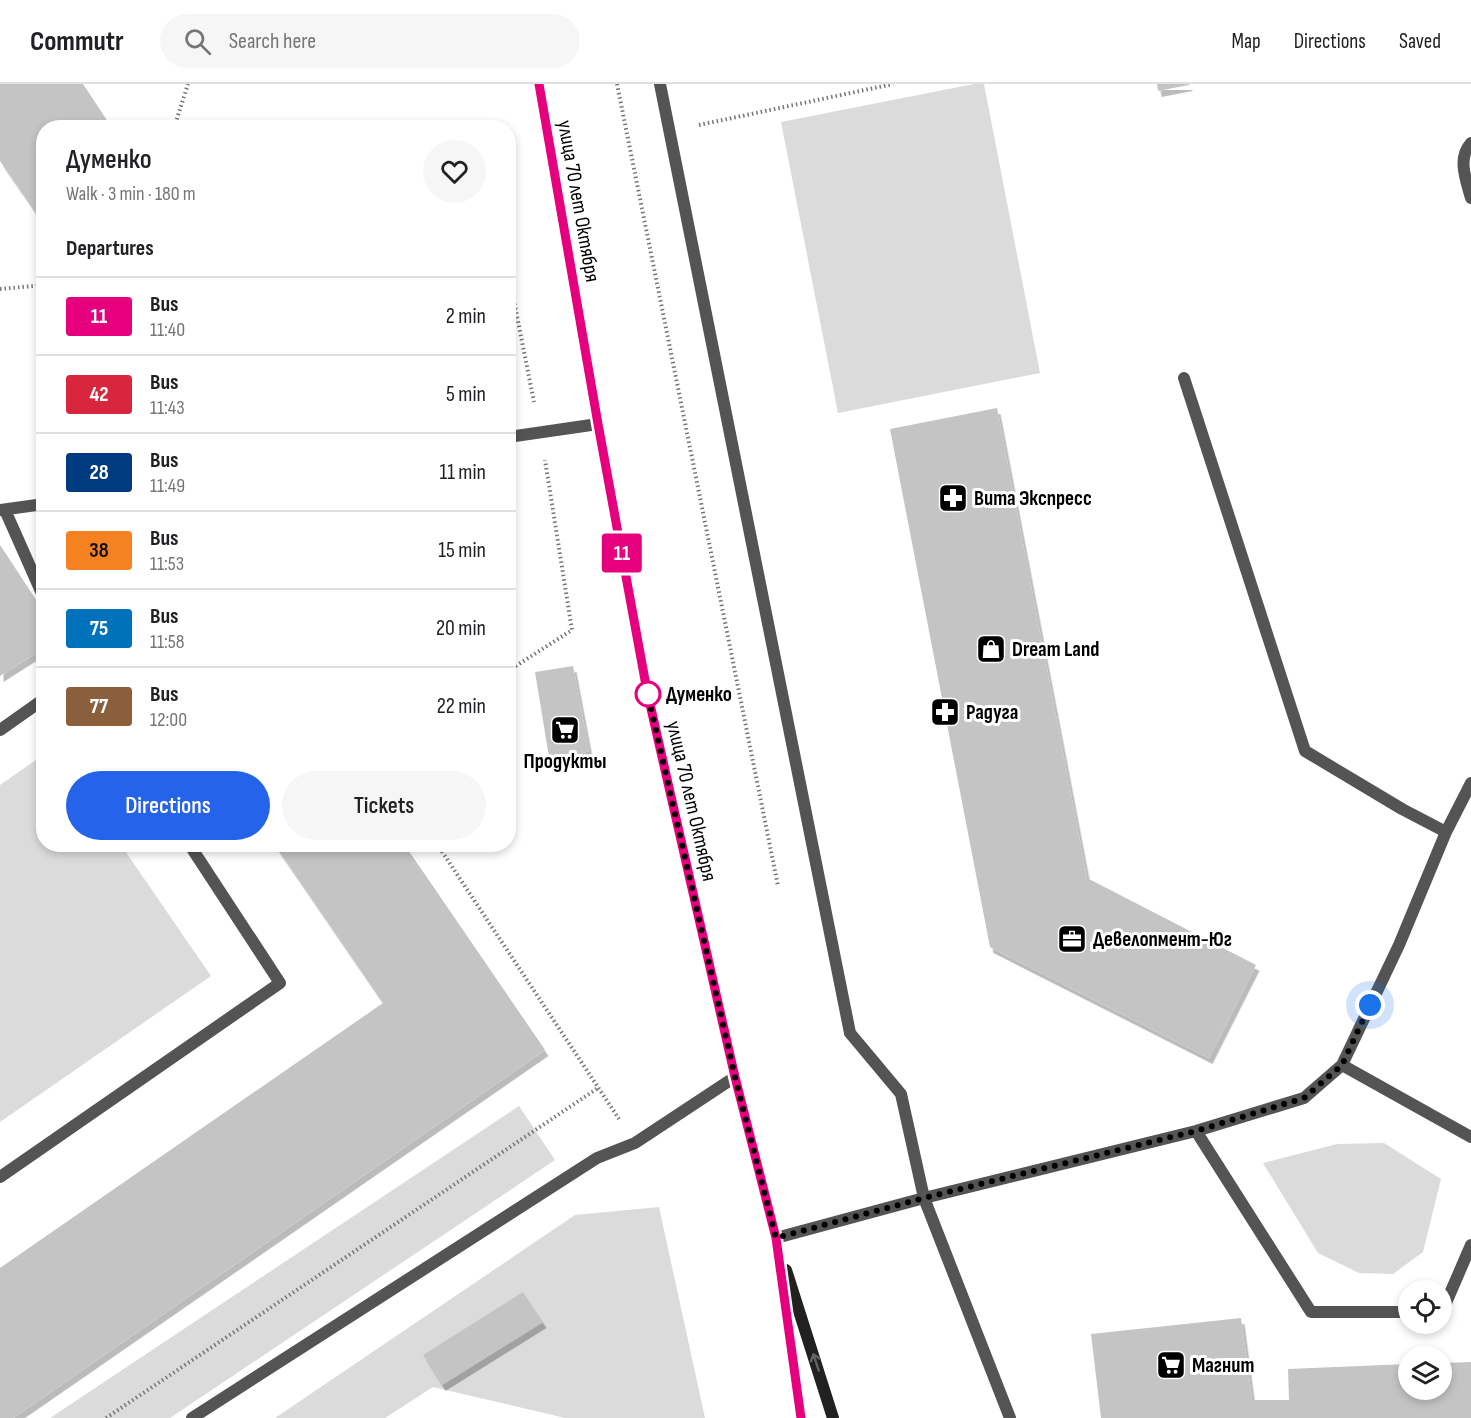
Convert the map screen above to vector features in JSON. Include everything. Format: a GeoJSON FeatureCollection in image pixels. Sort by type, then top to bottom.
{"type":"FeatureCollection","features":[{"type":"Feature","properties":{"kind":"main road","name":"улица 70 лет Октября"},"geometry":{"type":"LineString","coordinates":[[539,84],[647,691],[735,1077],[776,1238],[801,1418]]}},
{"type":"Feature","properties":{"kind":"main road"},"geometry":{"type":"LineString","coordinates":[[776,1238],[833,1418]]}},
{"type":"Feature","properties":{"kind":"lane"},"geometry":{"type":"LineString","coordinates":[[660,84],[850,1033],[901,1094],[924,1198],[1010,1418]]}},
{"type":"Feature","properties":{"kind":"lane"},"geometry":{"type":"LineString","coordinates":[[1471,143],[1467,148],[1463,170],[1471,198]]}},
{"type":"Feature","properties":{"kind":"lane"},"geometry":{"type":"LineString","coordinates":[[1184,378],[1305,750],[1402,809],[1446,832]]}},
{"type":"Feature","properties":{"kind":"lane"},"geometry":{"type":"LineString","coordinates":[[516,436],[598,424]]}},
{"type":"Feature","properties":{"kind":"lane"},"geometry":{"type":"LineString","coordinates":[[36,505],[2,510],[36,581]]}},
{"type":"Feature","properties":{"kind":"lane"},"geometry":{"type":"LineString","coordinates":[[0,730],[36,705]]}},
{"type":"Feature","properties":{"kind":"lane"},"geometry":{"type":"LineString","coordinates":[[776,1238],[924,1198],[1196,1131],[1304,1098],[1342,1065],[1399,945],[1446,832],[1471,783]]}},
{"type":"Feature","properties":{"kind":"lane"},"geometry":{"type":"LineString","coordinates":[[0,1177],[280,983],[194,852]]}},
{"type":"Feature","properties":{"kind":"lane"},"geometry":{"type":"LineString","coordinates":[[1342,1065],[1471,1137]]}},
{"type":"Feature","properties":{"kind":"lane"},"geometry":{"type":"LineString","coordinates":[[198,1416],[597,1158],[635,1143],[735,1077]]}},
{"type":"Feature","properties":{"kind":"lane"},"geometry":{"type":"LineString","coordinates":[[1196,1131],[1311,1312],[1398,1312]]}},
{"type":"Feature","properties":{"kind":"lane"},"geometry":{"type":"LineString","coordinates":[[1452,1289],[1471,1245]]}},
{"type":"Feature","properties":{"kind":"path"},"geometry":{"type":"LineString","coordinates":[[177,120],[188,84]]}},
{"type":"Feature","properties":{"kind":"path"},"geometry":{"type":"LineString","coordinates":[[617,84],[778,886]]}},
{"type":"Feature","properties":{"kind":"path"},"geometry":{"type":"LineString","coordinates":[[669,130],[893,84]]}},
{"type":"Feature","properties":{"kind":"path"},"geometry":{"type":"LineString","coordinates":[[0,289],[36,286]]}},
{"type":"Feature","properties":{"kind":"path"},"geometry":{"type":"LineString","coordinates":[[516,310],[541,433],[572,630],[516,666]]}},
{"type":"Feature","properties":{"kind":"path"},"geometry":{"type":"LineString","coordinates":[[442,852],[635,1143]]}},
{"type":"Feature","properties":{"kind":"path"},"geometry":{"type":"LineString","coordinates":[[106,1418],[598,1088]]}},
{"type":"Feature","properties":{"kind":"shaded area"},"geometry":{"type":"Polygon","coordinates":[[[974,84],[984,84],[1040,373],[838,413],[781,122],[974,84]]]}},
{"type":"Feature","properties":{"kind":"shaded area"},"geometry":{"type":"Polygon","coordinates":[[[36,760],[36,852],[126,852],[211,976],[0,1122],[0,785],[36,760]]]}},
{"type":"Feature","properties":{"kind":"shaded area"},"geometry":{"type":"Polygon","coordinates":[[[519,1106],[555,1160],[170,1418],[50,1418],[519,1106]]]}},
{"type":"Feature","properties":{"kind":"shaded area"},"geometry":{"type":"Polygon","coordinates":[[[1384,1143],[1441,1179],[1423,1252],[1393,1274],[1359,1273],[1318,1253],[1263,1163],[1337,1144],[1384,1143]]]}},
{"type":"Feature","properties":{"kind":"shaded area"},"geometry":{"type":"Polygon","coordinates":[[[659,1207],[705,1418],[565,1418],[433,1387],[385,1418],[275,1418],[575,1215],[659,1207]]]}},
{"type":"Feature","properties":{"kind":"building"},"geometry":{"type":"Polygon","coordinates":[[[0,84],[83,84],[107,120],[36,120],[36,213],[0,161],[0,84]]]}},
{"type":"Feature","properties":{"kind":"building"},"geometry":{"type":"Polygon","coordinates":[[[1157,84],[1189,84],[1189,85],[1158,91],[1157,84]]]}},
{"type":"Feature","properties":{"kind":"building"},"geometry":{"type":"Polygon","coordinates":[[[997,408],[1087,878],[1256,965],[1209,1058],[990,947],[890,429],[997,408]]]}},
{"type":"Feature","properties":{"kind":"building"},"geometry":{"type":"Polygon","coordinates":[[[0,545],[36,600],[36,653],[0,676],[0,545]]]}},
{"type":"Feature","properties":{"kind":"building","name":"Продукты"},"geometry":{"type":"Polygon","coordinates":[[[573,666],[589,751],[550,763],[535,672],[573,666]]]}},
{"type":"Feature","properties":{"kind":"building"},"geometry":{"type":"Polygon","coordinates":[[[279,852],[409,852],[545,1050],[13,1418],[0,1418],[0,1268],[383,1003],[279,852]]]}},
{"type":"Feature","properties":{"kind":"building"},"geometry":{"type":"Polygon","coordinates":[[[523,1292],[543,1322],[442,1385],[423,1355],[523,1292]]]}},
{"type":"Feature","properties":{"kind":"building","name":"Магнит"},"geometry":{"type":"Polygon","coordinates":[[[1241,1318],[1252,1400],[1289,1400],[1288,1369],[1398,1364],[1398,1400],[1452,1400],[1452,1363],[1471,1362],[1471,1418],[1101,1418],[1091,1334],[1241,1318]]]}},
{"type":"Feature","properties":{"kind":"bus line","name":"11"},"geometry":{"type":"LineString","coordinates":[[539,84],[647,691],[735,1077],[776,1238],[801,1418]]}},
{"type":"Feature","properties":{"kind":"place","name":"Вита Экспресс"},"geometry":{"type":"Point","coordinates":[953,498]}},
{"type":"Feature","properties":{"kind":"place","name":"Dream Land"},"geometry":{"type":"Point","coordinates":[991,649]}},
{"type":"Feature","properties":{"kind":"place","name":"Думенко"},"geometry":{"type":"Point","coordinates":[648,694]}},
{"type":"Feature","properties":{"kind":"place","name":"Радуга"},"geometry":{"type":"Point","coordinates":[945,712]}},
{"type":"Feature","properties":{"kind":"place","name":"Продукты"},"geometry":{"type":"Point","coordinates":[565,730]}},
{"type":"Feature","properties":{"kind":"place","name":"Девелопмент-Юг"},"geometry":{"type":"Point","coordinates":[1072,939]}},
{"type":"Feature","properties":{"kind":"place","name":"Магнит"},"geometry":{"type":"Point","coordinates":[1171,1365]}},
{"type":"Feature","properties":{"kind":"route"},"geometry":{"type":"LineString","coordinates":[[648,694],[647,691],[735,1077],[776,1238],[924,1198],[1196,1131],[1304,1098],[1342,1065],[1370,1005]]}}]}
